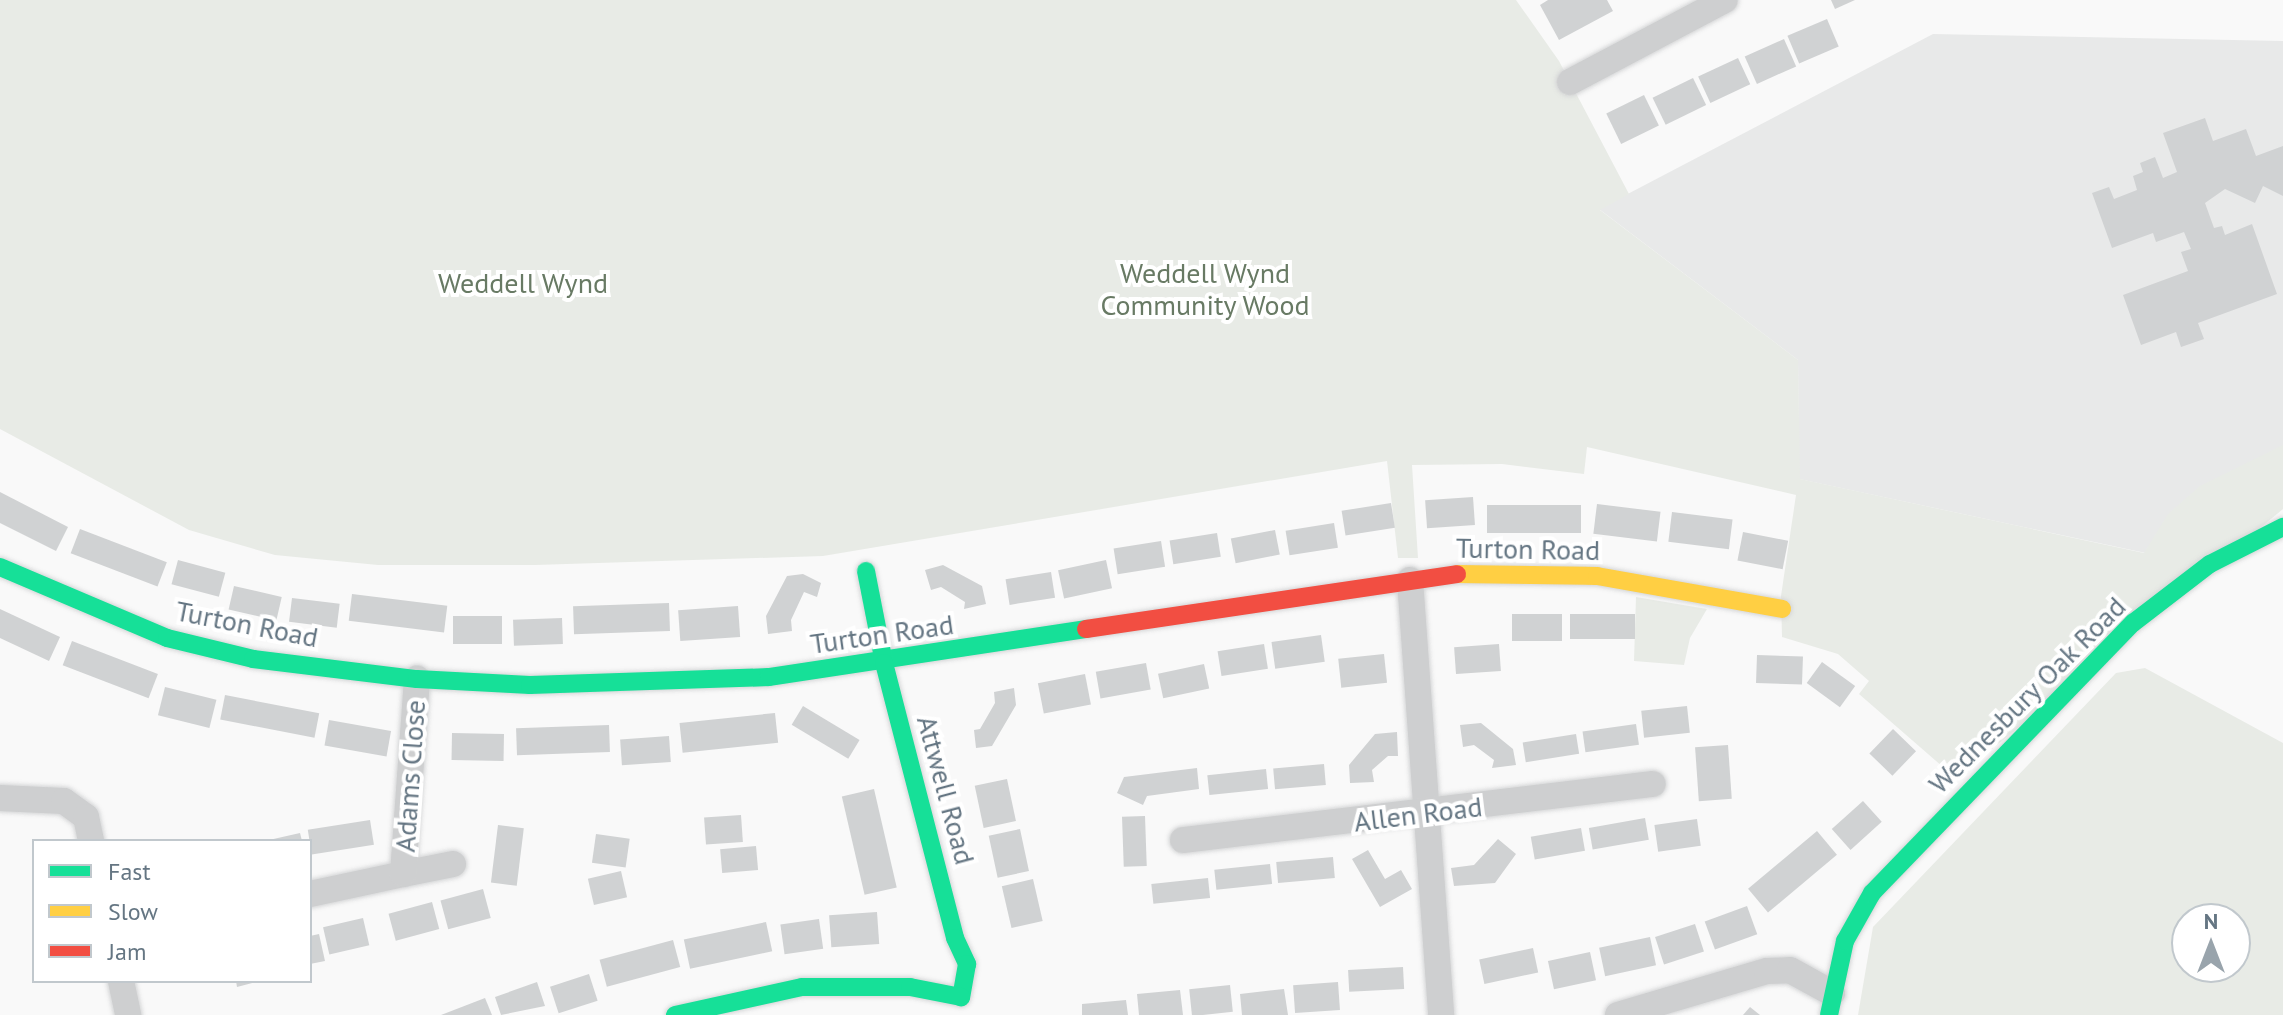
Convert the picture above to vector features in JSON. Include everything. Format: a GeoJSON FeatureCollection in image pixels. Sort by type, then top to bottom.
{"type":"FeatureCollection","features":[{"type":"Feature","properties":{"kind":"street"},"geometry":{"type":"LineString","coordinates":[[1570,82],[1725,0]]}},
{"type":"Feature","properties":{"kind":"street","name":"Wednesbury Oak Road"},"geometry":{"type":"LineString","coordinates":[[1830,1004],[1845,941],[1872,893],[2133,623],[2210,564],[2283,527]]}},
{"type":"Feature","properties":{"kind":"street","name":"Turton Road"},"geometry":{"type":"LineString","coordinates":[[0,567],[167,638],[253,659],[417,679],[530,685],[684,681],[884,663],[1462,573],[1597,576],[1782,609]]}},
{"type":"Feature","properties":{"kind":"street","name":"Attwell Road"},"geometry":{"type":"LineString","coordinates":[[866,571],[884,663],[955,938],[967,964],[961,997]]}},
{"type":"Feature","properties":{"kind":"street"},"geometry":{"type":"LineString","coordinates":[[1410,580],[1441,1015]]}},
{"type":"Feature","properties":{"kind":"street","name":"Adams Close"},"geometry":{"type":"LineString","coordinates":[[403,874],[417,679]]}},
{"type":"Feature","properties":{"kind":"street","name":"Allen Road"},"geometry":{"type":"LineString","coordinates":[[1183,840],[1427,814],[1653,784]]}},
{"type":"Feature","properties":{"kind":"street"},"geometry":{"type":"LineString","coordinates":[[0,798],[64,801],[86,817],[91,839]]}},
{"type":"Feature","properties":{"kind":"street","name":"Adams Close"},"geometry":{"type":"LineString","coordinates":[[312,894],[453,864]]}},
{"type":"Feature","properties":{"kind":"street"},"geometry":{"type":"LineString","coordinates":[[1618,1015],[1767,971],[1790,970],[1830,1004]]}},
{"type":"Feature","properties":{"kind":"street"},"geometry":{"type":"LineString","coordinates":[[121,983],[128,1015]]}},
{"type":"Feature","properties":{"kind":"street"},"geometry":{"type":"LineString","coordinates":[[675,1015],[802,987],[910,987],[961,997],[977,1015]]}},
{"type":"Feature","properties":{"kind":"shaded area"},"geometry":{"type":"Polygon","coordinates":[[[1933,34],[2283,41],[2283,509],[2155,555],[1799,479],[1798,360],[1599,209],[1933,34]]]}},
{"type":"Feature","properties":{"kind":"green space","name":"Weddell Wynd"},"geometry":{"type":"Polygon","coordinates":[[[0,0],[1516,0],[1559,61],[1629,194],[1600,210],[1798,360],[1800,479],[2144,553],[2168,514],[2200,486],[2283,445],[2283,509],[1968,769],[1951,774],[1859,694],[1869,681],[1838,654],[1782,637],[1781,596],[1796,495],[1587,447],[1584,474],[1502,464],[1412,465],[1418,558],[1398,558],[1387,461],[823,556],[535,565],[378,565],[275,555],[189,530],[0,429],[0,0]]]}},
{"type":"Feature","properties":{"kind":"green space"},"geometry":{"type":"Polygon","coordinates":[[[1636,597],[1707,609],[1690,638],[1684,665],[1634,661],[1636,597]]]}},
{"type":"Feature","properties":{"kind":"green space"},"geometry":{"type":"Polygon","coordinates":[[[2145,668],[2283,743],[2283,1015],[1858,1015],[1873,927],[2116,673],[2145,668]]]}},
{"type":"Feature","properties":{"kind":"building"},"geometry":{"type":"Polygon","coordinates":[[[1548,0],[1607,0],[1613,11],[1559,40],[1540,5],[1548,0]]]}},
{"type":"Feature","properties":{"kind":"building"},"geometry":{"type":"Polygon","coordinates":[[[1831,0],[1855,0],[1835,9],[1831,0]]]}},
{"type":"Feature","properties":{"kind":"building"},"geometry":{"type":"Polygon","coordinates":[[[1827,19],[1839,47],[1799,63],[1787,36],[1827,19]]]}},
{"type":"Feature","properties":{"kind":"building"},"geometry":{"type":"Polygon","coordinates":[[[1784,39],[1796,66],[1757,84],[1745,56],[1784,39]]]}},
{"type":"Feature","properties":{"kind":"building"},"geometry":{"type":"Polygon","coordinates":[[[1738,58],[1750,84],[1710,103],[1698,77],[1738,58]]]}},
{"type":"Feature","properties":{"kind":"building"},"geometry":{"type":"Polygon","coordinates":[[[1693,78],[1706,105],[1666,125],[1653,98],[1693,78]]]}},
{"type":"Feature","properties":{"kind":"building"},"geometry":{"type":"Polygon","coordinates":[[[1644,95],[1659,126],[1621,144],[1606,113],[1644,95]]]}},
{"type":"Feature","properties":{"kind":"building"},"geometry":{"type":"Polygon","coordinates":[[[2205,118],[2213,141],[2246,129],[2256,156],[2283,146],[2283,196],[2263,186],[2255,203],[2225,189],[2205,203],[2214,228],[2222,226],[2225,235],[2252,224],[2277,294],[2198,323],[2204,339],[2181,347],[2176,332],[2141,345],[2123,295],[2188,271],[2181,252],[2191,249],[2184,232],[2156,242],[2153,233],[2112,248],[2092,193],[2109,187],[2114,199],[2137,190],[2133,176],[2143,172],[2140,163],[2155,157],[2163,178],[2177,172],[2163,133],[2205,118]]]}},
{"type":"Feature","properties":{"kind":"building"},"geometry":{"type":"Polygon","coordinates":[[[0,492],[68,527],[56,551],[0,523],[0,492]]]}},
{"type":"Feature","properties":{"kind":"building"},"geometry":{"type":"Polygon","coordinates":[[[1473,497],[1475,525],[1427,528],[1425,500],[1473,497]]]}},
{"type":"Feature","properties":{"kind":"building"},"geometry":{"type":"Polygon","coordinates":[[[1391,503],[1395,528],[1346,536],[1342,511],[1391,503]]]}},
{"type":"Feature","properties":{"kind":"building"},"geometry":{"type":"Polygon","coordinates":[[[1597,504],[1661,512],[1657,542],[1593,534],[1597,504]]]}},
{"type":"Feature","properties":{"kind":"building"},"geometry":{"type":"Polygon","coordinates":[[[1487,505],[1581,505],[1581,533],[1487,533],[1487,505]]]}},
{"type":"Feature","properties":{"kind":"building"},"geometry":{"type":"Polygon","coordinates":[[[1672,512],[1733,519],[1729,549],[1668,542],[1672,512]]]}},
{"type":"Feature","properties":{"kind":"building"},"geometry":{"type":"Polygon","coordinates":[[[1334,523],[1338,548],[1290,555],[1286,531],[1334,523]]]}},
{"type":"Feature","properties":{"kind":"building"},"geometry":{"type":"Polygon","coordinates":[[[80,529],[167,562],[158,587],[71,553],[80,529]]]}},
{"type":"Feature","properties":{"kind":"building"},"geometry":{"type":"Polygon","coordinates":[[[1275,530],[1280,555],[1236,563],[1231,539],[1275,530]]]}},
{"type":"Feature","properties":{"kind":"building"},"geometry":{"type":"Polygon","coordinates":[[[1743,532],[1788,541],[1783,569],[1737,560],[1743,532]]]}},
{"type":"Feature","properties":{"kind":"building"},"geometry":{"type":"Polygon","coordinates":[[[1217,533],[1221,557],[1173,564],[1170,541],[1217,533]]]}},
{"type":"Feature","properties":{"kind":"building"},"geometry":{"type":"Polygon","coordinates":[[[1161,541],[1165,567],[1118,574],[1114,549],[1161,541]]]}},
{"type":"Feature","properties":{"kind":"building"},"geometry":{"type":"Polygon","coordinates":[[[178,560],[225,573],[219,597],[172,584],[178,560]]]}},
{"type":"Feature","properties":{"kind":"building"},"geometry":{"type":"Polygon","coordinates":[[[1106,560],[1112,588],[1064,599],[1058,570],[1106,560]]]}},
{"type":"Feature","properties":{"kind":"building"},"geometry":{"type":"Polygon","coordinates":[[[943,565],[982,586],[986,604],[964,609],[965,602],[941,587],[931,590],[925,570],[943,565]]]}},
{"type":"Feature","properties":{"kind":"building"},"geometry":{"type":"Polygon","coordinates":[[[1051,572],[1055,598],[1010,605],[1006,579],[1051,572]]]}},
{"type":"Feature","properties":{"kind":"building"},"geometry":{"type":"Polygon","coordinates":[[[803,574],[821,583],[817,597],[804,592],[791,620],[792,631],[768,634],[766,616],[787,576],[803,574]]]}},
{"type":"Feature","properties":{"kind":"building"},"geometry":{"type":"Polygon","coordinates":[[[234,586],[282,597],[276,620],[229,609],[234,586]]]}},
{"type":"Feature","properties":{"kind":"building"},"geometry":{"type":"Polygon","coordinates":[[[352,594],[447,606],[444,632],[349,621],[352,594]]]}},
{"type":"Feature","properties":{"kind":"building"},"geometry":{"type":"Polygon","coordinates":[[[292,598],[340,604],[337,628],[289,622],[292,598]]]}},
{"type":"Feature","properties":{"kind":"building"},"geometry":{"type":"Polygon","coordinates":[[[669,603],[670,631],[574,634],[573,606],[669,603]]]}},
{"type":"Feature","properties":{"kind":"building"},"geometry":{"type":"Polygon","coordinates":[[[738,606],[740,637],[680,641],[678,610],[738,606]]]}},
{"type":"Feature","properties":{"kind":"building"},"geometry":{"type":"Polygon","coordinates":[[[0,609],[60,637],[49,661],[0,638],[0,609]]]}},
{"type":"Feature","properties":{"kind":"building"},"geometry":{"type":"Polygon","coordinates":[[[1512,614],[1562,614],[1562,641],[1512,641],[1512,614]]]}},
{"type":"Feature","properties":{"kind":"building"},"geometry":{"type":"Polygon","coordinates":[[[1570,614],[1635,614],[1635,639],[1570,639],[1570,614]]]}},
{"type":"Feature","properties":{"kind":"building"},"geometry":{"type":"Polygon","coordinates":[[[453,616],[502,616],[502,644],[453,644],[453,616]]]}},
{"type":"Feature","properties":{"kind":"building"},"geometry":{"type":"Polygon","coordinates":[[[562,618],[563,644],[514,646],[513,620],[562,618]]]}},
{"type":"Feature","properties":{"kind":"building"},"geometry":{"type":"Polygon","coordinates":[[[1321,635],[1325,662],[1275,669],[1271,642],[1321,635]]]}},
{"type":"Feature","properties":{"kind":"building"},"geometry":{"type":"Polygon","coordinates":[[[72,641],[158,674],[149,698],[63,665],[72,641]]]}},
{"type":"Feature","properties":{"kind":"building"},"geometry":{"type":"Polygon","coordinates":[[[1264,644],[1268,669],[1221,676],[1218,651],[1264,644]]]}},
{"type":"Feature","properties":{"kind":"building"},"geometry":{"type":"Polygon","coordinates":[[[1499,644],[1501,671],[1456,674],[1454,647],[1499,644]]]}},
{"type":"Feature","properties":{"kind":"building"},"geometry":{"type":"Polygon","coordinates":[[[1384,654],[1387,683],[1341,688],[1338,659],[1384,654]]]}},
{"type":"Feature","properties":{"kind":"building"},"geometry":{"type":"Polygon","coordinates":[[[1757,655],[1803,657],[1802,685],[1756,683],[1757,655]]]}},
{"type":"Feature","properties":{"kind":"building"},"geometry":{"type":"Polygon","coordinates":[[[1822,662],[1855,686],[1840,707],[1807,683],[1822,662]]]}},
{"type":"Feature","properties":{"kind":"building"},"geometry":{"type":"Polygon","coordinates":[[[1146,663],[1151,690],[1100,698],[1096,672],[1146,663]]]}},
{"type":"Feature","properties":{"kind":"building"},"geometry":{"type":"Polygon","coordinates":[[[1204,664],[1209,688],[1163,698],[1158,674],[1204,664]]]}},
{"type":"Feature","properties":{"kind":"building"},"geometry":{"type":"Polygon","coordinates":[[[1085,674],[1091,704],[1044,714],[1038,683],[1085,674]]]}},
{"type":"Feature","properties":{"kind":"building"},"geometry":{"type":"Polygon","coordinates":[[[165,687],[216,700],[209,728],[158,715],[165,687]]]}},
{"type":"Feature","properties":{"kind":"building"},"geometry":{"type":"Polygon","coordinates":[[[1014,688],[1016,705],[992,746],[976,748],[974,730],[980,729],[995,703],[994,692],[1014,688]]]}},
{"type":"Feature","properties":{"kind":"building"},"geometry":{"type":"Polygon","coordinates":[[[225,695],[319,713],[314,738],[220,720],[225,695]]]}},
{"type":"Feature","properties":{"kind":"building"},"geometry":{"type":"Polygon","coordinates":[[[803,706],[860,740],[848,759],[792,725],[803,706]]]}},
{"type":"Feature","properties":{"kind":"building"},"geometry":{"type":"Polygon","coordinates":[[[1687,706],[1690,733],[1644,738],[1641,711],[1687,706]]]}},
{"type":"Feature","properties":{"kind":"building"},"geometry":{"type":"Polygon","coordinates":[[[775,713],[778,743],[683,753],[680,723],[775,713]]]}},
{"type":"Feature","properties":{"kind":"building"},"geometry":{"type":"Polygon","coordinates":[[[329,720],[391,731],[387,757],[324,746],[329,720]]]}},
{"type":"Feature","properties":{"kind":"building"},"geometry":{"type":"Polygon","coordinates":[[[1481,723],[1513,749],[1516,765],[1492,768],[1494,760],[1474,745],[1463,747],[1460,725],[1481,723]]]}},
{"type":"Feature","properties":{"kind":"building"},"geometry":{"type":"Polygon","coordinates":[[[1636,724],[1639,745],[1585,752],[1583,732],[1636,724]]]}},
{"type":"Feature","properties":{"kind":"building"},"geometry":{"type":"Polygon","coordinates":[[[609,725],[610,752],[517,755],[516,728],[609,725]]]}},
{"type":"Feature","properties":{"kind":"building"},"geometry":{"type":"Polygon","coordinates":[[[1893,729],[1916,751],[1892,776],[1869,753],[1893,729]]]}},
{"type":"Feature","properties":{"kind":"building"},"geometry":{"type":"Polygon","coordinates":[[[1397,732],[1398,756],[1388,756],[1372,770],[1374,782],[1350,783],[1349,765],[1375,734],[1397,732]]]}},
{"type":"Feature","properties":{"kind":"building"},"geometry":{"type":"Polygon","coordinates":[[[452,733],[504,734],[504,761],[452,760],[452,733]]]}},
{"type":"Feature","properties":{"kind":"building"},"geometry":{"type":"Polygon","coordinates":[[[1576,734],[1579,754],[1526,762],[1523,742],[1576,734]]]}},
{"type":"Feature","properties":{"kind":"building"},"geometry":{"type":"Polygon","coordinates":[[[669,736],[671,762],[622,765],[620,739],[669,736]]]}},
{"type":"Feature","properties":{"kind":"building"},"geometry":{"type":"Polygon","coordinates":[[[1728,745],[1732,799],[1699,801],[1695,747],[1728,745]]]}},
{"type":"Feature","properties":{"kind":"building"},"geometry":{"type":"Polygon","coordinates":[[[1324,764],[1326,785],[1275,789],[1273,768],[1324,764]]]}},
{"type":"Feature","properties":{"kind":"building"},"geometry":{"type":"Polygon","coordinates":[[[1197,768],[1199,789],[1147,796],[1143,805],[1117,793],[1124,777],[1197,768]]]}},
{"type":"Feature","properties":{"kind":"building"},"geometry":{"type":"Polygon","coordinates":[[[1266,769],[1268,789],[1209,795],[1207,775],[1266,769]]]}},
{"type":"Feature","properties":{"kind":"building"},"geometry":{"type":"Polygon","coordinates":[[[1007,779],[1016,821],[984,828],[975,786],[1007,779]]]}},
{"type":"Feature","properties":{"kind":"building"},"geometry":{"type":"Polygon","coordinates":[[[874,789],[897,887],[865,895],[842,796],[874,789]]]}},
{"type":"Feature","properties":{"kind":"building"},"geometry":{"type":"Polygon","coordinates":[[[1863,801],[1882,822],[1851,850],[1832,829],[1863,801]]]}},
{"type":"Feature","properties":{"kind":"building"},"geometry":{"type":"Polygon","coordinates":[[[741,815],[743,842],[706,845],[704,818],[741,815]]]}},
{"type":"Feature","properties":{"kind":"building"},"geometry":{"type":"Polygon","coordinates":[[[1145,816],[1147,866],[1124,867],[1122,817],[1145,816]]]}},
{"type":"Feature","properties":{"kind":"building"},"geometry":{"type":"Polygon","coordinates":[[[1645,818],[1649,840],[1593,850],[1589,828],[1645,818]]]}},
{"type":"Feature","properties":{"kind":"building"},"geometry":{"type":"Polygon","coordinates":[[[1697,819],[1701,846],[1658,852],[1654,825],[1697,819]]]}},
{"type":"Feature","properties":{"kind":"building"},"geometry":{"type":"Polygon","coordinates":[[[370,820],[374,845],[312,854],[312,839],[309,839],[308,830],[370,820]]]}},
{"type":"Feature","properties":{"kind":"building"},"geometry":{"type":"Polygon","coordinates":[[[498,825],[524,828],[517,886],[491,883],[498,825]]]}},
{"type":"Feature","properties":{"kind":"building"},"geometry":{"type":"Polygon","coordinates":[[[1581,828],[1585,851],[1535,860],[1531,837],[1581,828]]]}},
{"type":"Feature","properties":{"kind":"building"},"geometry":{"type":"Polygon","coordinates":[[[1020,829],[1029,871],[998,878],[989,836],[1020,829]]]}},
{"type":"Feature","properties":{"kind":"building"},"geometry":{"type":"Polygon","coordinates":[[[1817,831],[1837,855],[1768,913],[1748,889],[1817,831]]]}},
{"type":"Feature","properties":{"kind":"building"},"geometry":{"type":"Polygon","coordinates":[[[300,833],[302,839],[273,839],[300,833]]]}},
{"type":"Feature","properties":{"kind":"building"},"geometry":{"type":"Polygon","coordinates":[[[596,834],[630,839],[626,867],[592,863],[596,834]]]}},
{"type":"Feature","properties":{"kind":"building"},"geometry":{"type":"Polygon","coordinates":[[[1498,839],[1516,854],[1495,883],[1454,886],[1451,868],[1474,865],[1498,839]]]}},
{"type":"Feature","properties":{"kind":"building"},"geometry":{"type":"Polygon","coordinates":[[[756,846],[758,870],[722,873],[720,849],[756,846]]]}},
{"type":"Feature","properties":{"kind":"building"},"geometry":{"type":"Polygon","coordinates":[[[1368,850],[1385,879],[1401,870],[1412,889],[1380,907],[1352,859],[1368,850]]]}},
{"type":"Feature","properties":{"kind":"building"},"geometry":{"type":"Polygon","coordinates":[[[1333,857],[1335,878],[1278,883],[1276,862],[1333,857]]]}},
{"type":"Feature","properties":{"kind":"building"},"geometry":{"type":"Polygon","coordinates":[[[1270,864],[1272,884],[1216,890],[1214,870],[1270,864]]]}},
{"type":"Feature","properties":{"kind":"building"},"geometry":{"type":"Polygon","coordinates":[[[621,871],[627,897],[594,905],[588,879],[621,871]]]}},
{"type":"Feature","properties":{"kind":"building"},"geometry":{"type":"Polygon","coordinates":[[[1208,878],[1210,898],[1153,904],[1151,884],[1208,878]]]}},
{"type":"Feature","properties":{"kind":"building"},"geometry":{"type":"Polygon","coordinates":[[[1033,879],[1043,921],[1011,928],[1002,886],[1033,879]]]}},
{"type":"Feature","properties":{"kind":"building"},"geometry":{"type":"Polygon","coordinates":[[[483,889],[491,918],[448,929],[440,900],[483,889]]]}},
{"type":"Feature","properties":{"kind":"building"},"geometry":{"type":"Polygon","coordinates":[[[432,902],[439,929],[396,941],[389,914],[432,902]]]}},
{"type":"Feature","properties":{"kind":"building"},"geometry":{"type":"Polygon","coordinates":[[[1747,906],[1757,934],[1715,950],[1705,921],[1747,906]]]}},
{"type":"Feature","properties":{"kind":"building"},"geometry":{"type":"Polygon","coordinates":[[[877,912],[879,944],[831,947],[829,915],[877,912]]]}},
{"type":"Feature","properties":{"kind":"building"},"geometry":{"type":"Polygon","coordinates":[[[363,918],[369,945],[329,955],[323,927],[363,918]]]}},
{"type":"Feature","properties":{"kind":"building"},"geometry":{"type":"Polygon","coordinates":[[[819,919],[823,949],[785,954],[780,924],[819,919]]]}},
{"type":"Feature","properties":{"kind":"building"},"geometry":{"type":"Polygon","coordinates":[[[766,922],[772,951],[690,969],[684,939],[766,922]]]}},
{"type":"Feature","properties":{"kind":"building"},"geometry":{"type":"Polygon","coordinates":[[[1695,924],[1704,952],[1664,965],[1655,937],[1695,924]]]}},
{"type":"Feature","properties":{"kind":"building"},"geometry":{"type":"Polygon","coordinates":[[[319,934],[325,961],[312,964],[312,936],[319,934]]]}},
{"type":"Feature","properties":{"kind":"building"},"geometry":{"type":"Polygon","coordinates":[[[1650,937],[1656,965],[1605,976],[1599,948],[1650,937]]]}},
{"type":"Feature","properties":{"kind":"building"},"geometry":{"type":"Polygon","coordinates":[[[673,940],[680,967],[607,987],[600,960],[673,940]]]}},
{"type":"Feature","properties":{"kind":"building"},"geometry":{"type":"Polygon","coordinates":[[[1533,948],[1538,972],[1484,984],[1479,959],[1533,948]]]}},
{"type":"Feature","properties":{"kind":"building"},"geometry":{"type":"Polygon","coordinates":[[[1590,952],[1596,980],[1554,989],[1548,961],[1590,952]]]}},
{"type":"Feature","properties":{"kind":"building"},"geometry":{"type":"Polygon","coordinates":[[[1403,967],[1404,989],[1349,992],[1348,970],[1403,967]]]}},
{"type":"Feature","properties":{"kind":"building"},"geometry":{"type":"Polygon","coordinates":[[[589,974],[598,1001],[559,1013],[550,987],[589,974]]]}},
{"type":"Feature","properties":{"kind":"building"},"geometry":{"type":"Polygon","coordinates":[[[537,982],[545,1006],[501,1015],[495,997],[537,982]]]}},
{"type":"Feature","properties":{"kind":"building"},"geometry":{"type":"Polygon","coordinates":[[[1338,982],[1340,1010],[1295,1013],[1293,985],[1338,982]]]}},
{"type":"Feature","properties":{"kind":"building"},"geometry":{"type":"Polygon","coordinates":[[[1230,985],[1233,1012],[1192,1015],[1189,989],[1230,985]]]}},
{"type":"Feature","properties":{"kind":"building"},"geometry":{"type":"Polygon","coordinates":[[[1284,989],[1288,1015],[1242,1015],[1240,994],[1284,989]]]}},
{"type":"Feature","properties":{"kind":"building"},"geometry":{"type":"Polygon","coordinates":[[[1180,990],[1183,1015],[1139,1015],[1137,994],[1180,990]]]}},
{"type":"Feature","properties":{"kind":"building"},"geometry":{"type":"Polygon","coordinates":[[[485,998],[492,1015],[441,1015],[485,998]]]}},
{"type":"Feature","properties":{"kind":"building"},"geometry":{"type":"Polygon","coordinates":[[[1126,1000],[1128,1015],[1082,1015],[1082,1004],[1126,1000]]]}},
{"type":"Feature","properties":{"kind":"building"},"geometry":{"type":"Polygon","coordinates":[[[1750,1007],[1760,1015],[1743,1015],[1750,1007]]]}},
{"type":"Feature","properties":{"kind":"traffic: fast"},"geometry":{"type":"LineString","coordinates":[[1829,1015],[1845,941],[1872,893],[2133,623],[2210,564],[2283,527]]}},
{"type":"Feature","properties":{"kind":"traffic: fast"},"geometry":{"type":"LineString","coordinates":[[0,567],[167,638],[253,659],[417,679],[530,685],[769,677],[1086,629]]}},
{"type":"Feature","properties":{"kind":"traffic: fast"},"geometry":{"type":"LineString","coordinates":[[866,571],[884,663],[955,938],[967,964],[961,997]]}},
{"type":"Feature","properties":{"kind":"traffic: fast"},"geometry":{"type":"LineString","coordinates":[[675,1015],[802,987],[910,987],[961,997]]}},
{"type":"Feature","properties":{"kind":"traffic: slow"},"geometry":{"type":"LineString","coordinates":[[1457,574],[1597,576],[1782,609]]}},
{"type":"Feature","properties":{"kind":"traffic: jam"},"geometry":{"type":"LineString","coordinates":[[1086,629],[1457,574]]}},
{"type":"Feature","properties":{"kind":"park label","name":"Weddell Wynd Community Wood"},"geometry":{"type":"Point","coordinates":[1205,289]}}]}
